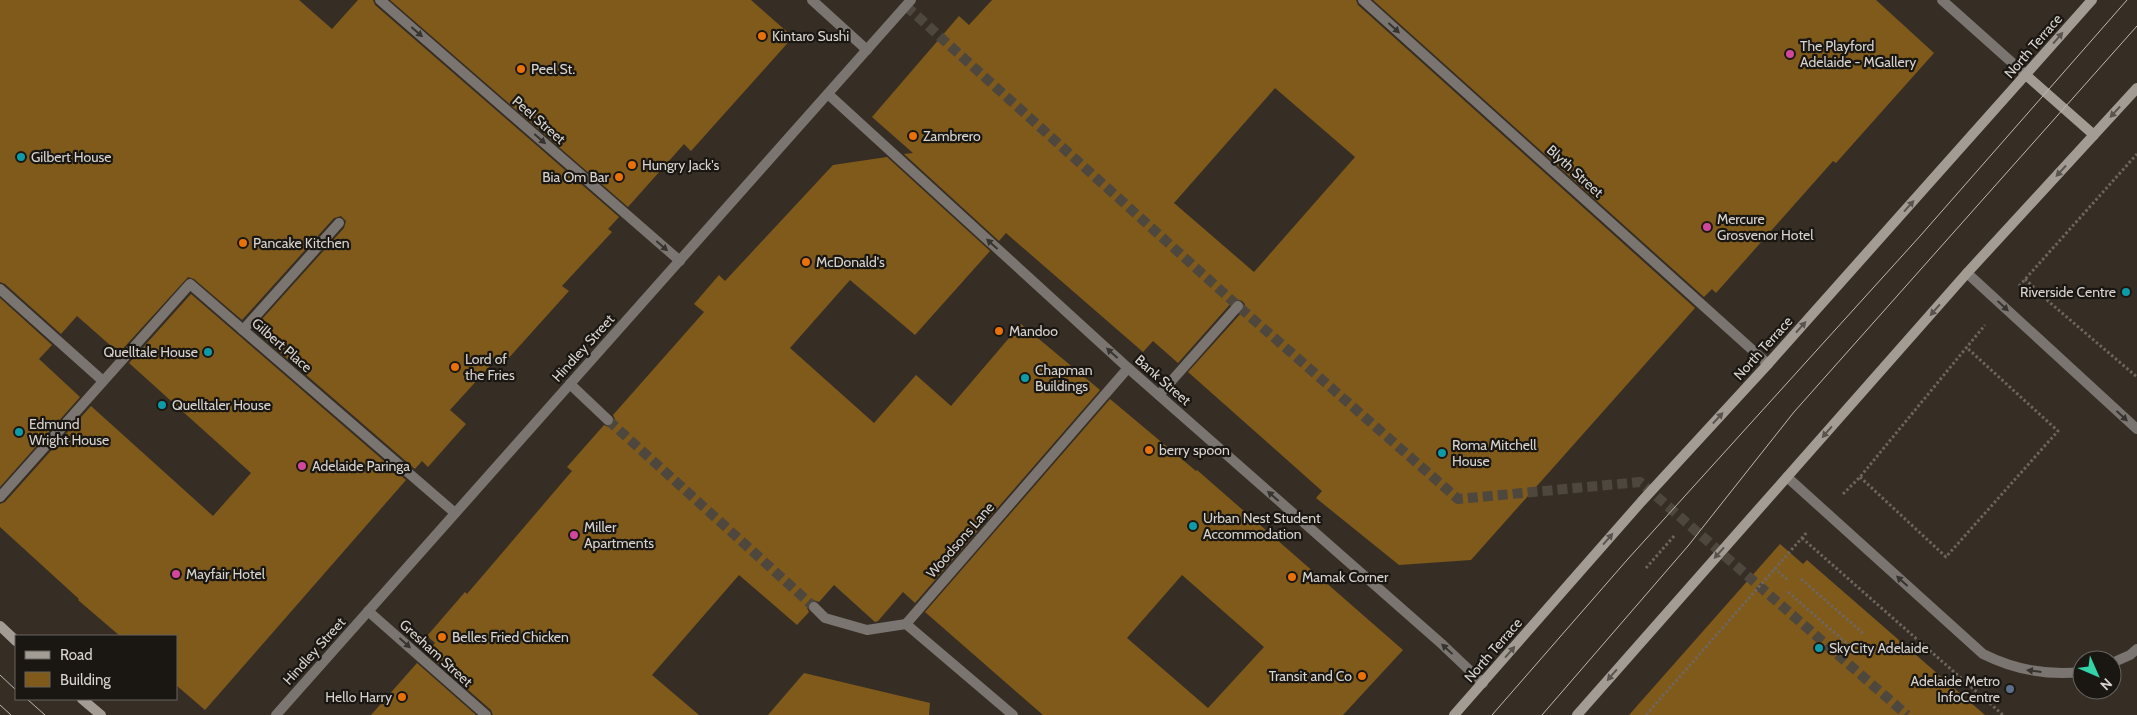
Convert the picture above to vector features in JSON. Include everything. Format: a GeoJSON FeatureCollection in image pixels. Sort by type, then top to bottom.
{"type":"FeatureCollection","features":[{"type":"Feature","properties":{"kind":"main road","name":"North Terrace"},"geometry":{"type":"LineString","coordinates":[[1454,715],[1641,502],[1768,364],[2092,0]]}},
{"type":"Feature","properties":{"kind":"main road"},"geometry":{"type":"LineString","coordinates":[[2026,75],[2094,135]]}},
{"type":"Feature","properties":{"kind":"main road"},"geometry":{"type":"LineString","coordinates":[[1577,715],[1967,273],[2137,88]]}},
{"type":"Feature","properties":{"kind":"main road"},"geometry":{"type":"LineString","coordinates":[[0,626],[15,639]]}},
{"type":"Feature","properties":{"kind":"main road"},"geometry":{"type":"LineString","coordinates":[[83,700],[100,715]]}},
{"type":"Feature","properties":{"kind":"street","name":"Peel Street"},"geometry":{"type":"LineString","coordinates":[[380,0],[680,261]]}},
{"type":"Feature","properties":{"kind":"street"},"geometry":{"type":"LineString","coordinates":[[812,0],[867,50]]}},
{"type":"Feature","properties":{"kind":"street","name":"Hindley Street"},"geometry":{"type":"LineString","coordinates":[[276,715],[911,0]]}},
{"type":"Feature","properties":{"kind":"street","name":"Blyth Street"},"geometry":{"type":"LineString","coordinates":[[1363,0],[1768,364]]}},
{"type":"Feature","properties":{"kind":"street"},"geometry":{"type":"LineString","coordinates":[[1942,0],[2026,75]]}},
{"type":"Feature","properties":{"kind":"street","name":"Bank Street"},"geometry":{"type":"LineString","coordinates":[[828,94],[1128,368],[1417,622],[1483,683]]}},
{"type":"Feature","properties":{"kind":"street"},"geometry":{"type":"LineString","coordinates":[[243,330],[339,223]]}},
{"type":"Feature","properties":{"kind":"street"},"geometry":{"type":"LineString","coordinates":[[1967,273],[2137,429]]}},
{"type":"Feature","properties":{"kind":"street","name":"Gilbert Place"},"geometry":{"type":"LineString","coordinates":[[0,497],[190,284],[455,513]]}},
{"type":"Feature","properties":{"kind":"street"},"geometry":{"type":"LineString","coordinates":[[0,289],[104,381]]}},
{"type":"Feature","properties":{"kind":"street"},"geometry":{"type":"LineString","coordinates":[[1159,395],[1238,306]]}},
{"type":"Feature","properties":{"kind":"street","name":"Woodsons Lane"},"geometry":{"type":"LineString","coordinates":[[906,624],[1128,368]]}},
{"type":"Feature","properties":{"kind":"street"},"geometry":{"type":"LineString","coordinates":[[570,384],[608,420]]}},
{"type":"Feature","properties":{"kind":"street"},"geometry":{"type":"LineString","coordinates":[[1787,477],[1983,654],[2003,664],[2024,670],[2059,674],[2072,673]]}},
{"type":"Feature","properties":{"kind":"street"},"geometry":{"type":"LineString","coordinates":[[814,607],[825,618],[867,630],[906,624],[1014,715]]}},
{"type":"Feature","properties":{"kind":"street","name":"Gresham Street"},"geometry":{"type":"LineString","coordinates":[[368,611],[486,715]]}},
{"type":"Feature","properties":{"kind":"street"},"geometry":{"type":"LineString","coordinates":[[2122,659],[2137,650]]}},
{"type":"Feature","properties":{"kind":"path"},"geometry":{"type":"LineString","coordinates":[[1646,715],[1774,568],[1860,477],[2025,278],[2137,154]]}},
{"type":"Feature","properties":{"kind":"path"},"geometry":{"type":"LineString","coordinates":[[2025,278],[2048,301],[2137,377]]}},
{"type":"Feature","properties":{"kind":"path"},"geometry":{"type":"LineString","coordinates":[[1860,477],[1946,557],[2058,430],[1966,347]]}},
{"type":"Feature","properties":{"kind":"path"},"geometry":{"type":"LineString","coordinates":[[1646,568],[1675,534]]}},
{"type":"Feature","properties":{"kind":"path"},"geometry":{"type":"LineString","coordinates":[[1802,538],[2003,715]]}},
{"type":"Feature","properties":{"kind":"path"},"geometry":{"type":"LineString","coordinates":[[1774,568],[1789,581]]}},
{"type":"Feature","properties":{"kind":"path"},"geometry":{"type":"LineString","coordinates":[[1801,579],[1864,634]]}},
{"type":"Feature","properties":{"kind":"path"},"geometry":{"type":"LineString","coordinates":[[1788,592],[1851,647]]}},
{"type":"Feature","properties":{"kind":"building"},"geometry":{"type":"Polygon","coordinates":[[[0,0],[299,0],[332,29],[358,0],[373,0],[375,5],[619,217],[608,229],[612,232],[562,286],[569,291],[505,362],[499,356],[450,410],[466,424],[428,467],[422,461],[415,469],[253,329],[344,228],[346,221],[341,216],[334,218],[242,320],[194,279],[188,277],[119,353],[77,316],[61,334],[5,284],[0,282],[0,0]]]}},
{"type":"Feature","properties":{"kind":"building"},"geometry":{"type":"Polygon","coordinates":[[[390,0],[751,0],[793,37],[691,151],[684,144],[628,207],[390,0]]]}},
{"type":"Feature","properties":{"kind":"building"},"geometry":{"type":"Polygon","coordinates":[[[992,0],[1356,0],[1358,5],[1695,308],[1471,560],[1399,565],[1316,498],[1322,491],[1188,372],[1243,311],[1245,304],[1242,301],[1236,299],[1233,301],[1178,363],[1153,341],[1143,352],[1006,233],[999,241],[904,154],[913,153],[872,117],[959,16],[969,25],[992,0]],[[1275,88],[1174,203],[1254,272],[1355,157],[1275,88]]]}},
{"type":"Feature","properties":{"kind":"building"},"geometry":{"type":"Polygon","coordinates":[[[1373,0],[1876,0],[1934,53],[1836,163],[1833,161],[1716,293],[1712,289],[1704,297],[1373,0]]]}},
{"type":"Feature","properties":{"kind":"building"},"geometry":{"type":"Polygon","coordinates":[[[887,157],[990,251],[915,335],[850,280],[790,348],[874,423],[916,375],[951,406],[1021,324],[1100,390],[915,603],[903,592],[878,621],[875,622],[834,585],[819,602],[813,600],[809,603],[807,608],[809,612],[797,625],[739,575],[652,675],[699,715],[493,715],[491,710],[426,653],[435,643],[427,636],[465,592],[467,594],[572,471],[567,467],[604,425],[609,427],[613,424],[615,419],[613,415],[704,312],[694,304],[719,275],[725,281],[833,165],[887,157]]]}},
{"type":"Feature","properties":{"kind":"building"},"geometry":{"type":"Polygon","coordinates":[[[191,294],[406,480],[205,710],[178,687],[178,635],[119,635],[78,600],[0,527],[0,504],[5,502],[91,406],[213,516],[251,473],[129,363],[191,294]]]}},
{"type":"Feature","properties":{"kind":"building","name":"Edmund Wright House"},"geometry":{"type":"Polygon","coordinates":[[[0,298],[52,345],[39,359],[80,397],[0,487],[0,298]]]}},
{"type":"Feature","properties":{"kind":"building"},"geometry":{"type":"Polygon","coordinates":[[[1110,399],[1197,470],[1403,650],[1343,715],[1043,715],[925,612],[1110,399]],[[1182,575],[1127,638],[1208,708],[1264,647],[1182,575]]]}},
{"type":"Feature","properties":{"kind":"building","name":"SkyCity Adelaide"},"geometry":{"type":"Polygon","coordinates":[[[1780,544],[1803,564],[1807,560],[1985,715],[1629,715],[1780,544]]]}},
{"type":"Feature","properties":{"kind":"building"},"geometry":{"type":"Polygon","coordinates":[[[417,663],[476,715],[371,715],[417,663]]]}},
{"type":"Feature","properties":{"kind":"building"},"geometry":{"type":"Polygon","coordinates":[[[804,673],[930,703],[929,715],[768,715],[804,673]]]}},
{"type":"Feature","properties":{"kind":"tunnel"},"geometry":{"type":"LineString","coordinates":[[906,6],[1238,306],[1458,499],[1640,482],[1907,715]]}},
{"type":"Feature","properties":{"kind":"tunnel"},"geometry":{"type":"LineString","coordinates":[[608,420],[814,607]]}},
{"type":"Feature","properties":{"kind":"tram line"},"geometry":{"type":"LineString","coordinates":[[1492,715],[1627,560],[1921,235],[2127,0]]}},
{"type":"Feature","properties":{"kind":"tram line"},"geometry":{"type":"LineString","coordinates":[[1542,715],[1688,546],[1794,412],[2137,26]]}},
{"type":"Feature","properties":{"kind":"tram line"},"geometry":{"type":"LineString","coordinates":[[0,675],[15,689]]}},
{"type":"Feature","properties":{"kind":"tram line"},"geometry":{"type":"LineString","coordinates":[[28,700],[45,715]]}},
{"type":"Feature","properties":{"kind":"tram line"},"geometry":{"type":"LineString","coordinates":[[0,705],[11,715]]}},
{"type":"Feature","properties":{"kind":"place","name":"Kintaro Sushi"},"geometry":{"type":"Point","coordinates":[762,36]}},
{"type":"Feature","properties":{"kind":"place","name":"The Playford Adelaide - MGallery"},"geometry":{"type":"Point","coordinates":[1790,54]}},
{"type":"Feature","properties":{"kind":"place","name":"Peel St."},"geometry":{"type":"Point","coordinates":[521,69]}},
{"type":"Feature","properties":{"kind":"place","name":"Zambrero"},"geometry":{"type":"Point","coordinates":[913,136]}},
{"type":"Feature","properties":{"kind":"place","name":"Gilbert House"},"geometry":{"type":"Point","coordinates":[21,157]}},
{"type":"Feature","properties":{"kind":"place","name":"Hungry Jack's"},"geometry":{"type":"Point","coordinates":[632,165]}},
{"type":"Feature","properties":{"kind":"place","name":"Bia Om Bar"},"geometry":{"type":"Point","coordinates":[619,177]}},
{"type":"Feature","properties":{"kind":"place","name":"Mercure Grosvenor Hotel"},"geometry":{"type":"Point","coordinates":[1707,227]}},
{"type":"Feature","properties":{"kind":"place","name":"Pancake Kitchen"},"geometry":{"type":"Point","coordinates":[243,243]}},
{"type":"Feature","properties":{"kind":"place","name":"McDonald's"},"geometry":{"type":"Point","coordinates":[806,262]}},
{"type":"Feature","properties":{"kind":"place","name":"Riverside Centre"},"geometry":{"type":"Point","coordinates":[2126,292]}},
{"type":"Feature","properties":{"kind":"place","name":"Mandoo"},"geometry":{"type":"Point","coordinates":[999,331]}},
{"type":"Feature","properties":{"kind":"place","name":"Quelltale House"},"geometry":{"type":"Point","coordinates":[208,352]}},
{"type":"Feature","properties":{"kind":"place","name":"Lord of the Fries"},"geometry":{"type":"Point","coordinates":[455,367]}},
{"type":"Feature","properties":{"kind":"place","name":"Chapman Buildings"},"geometry":{"type":"Point","coordinates":[1025,378]}},
{"type":"Feature","properties":{"kind":"place","name":"Quelltaler House"},"geometry":{"type":"Point","coordinates":[162,405]}},
{"type":"Feature","properties":{"kind":"place","name":"Edmund Wright House"},"geometry":{"type":"Point","coordinates":[19,432]}},
{"type":"Feature","properties":{"kind":"place","name":"berry spoon"},"geometry":{"type":"Point","coordinates":[1149,450]}},
{"type":"Feature","properties":{"kind":"place","name":"Roma Mitchell House"},"geometry":{"type":"Point","coordinates":[1442,453]}},
{"type":"Feature","properties":{"kind":"place","name":"Adelaide Paringa"},"geometry":{"type":"Point","coordinates":[302,466]}},
{"type":"Feature","properties":{"kind":"place","name":"Urban Nest Student Accommodation"},"geometry":{"type":"Point","coordinates":[1193,526]}},
{"type":"Feature","properties":{"kind":"place","name":"Miller Apartments"},"geometry":{"type":"Point","coordinates":[574,535]}},
{"type":"Feature","properties":{"kind":"place","name":"Mayfair Hotel"},"geometry":{"type":"Point","coordinates":[176,574]}},
{"type":"Feature","properties":{"kind":"place","name":"Mamak Corner"},"geometry":{"type":"Point","coordinates":[1292,577]}},
{"type":"Feature","properties":{"kind":"place","name":"Belles Fried Chicken"},"geometry":{"type":"Point","coordinates":[442,637]}},
{"type":"Feature","properties":{"kind":"place","name":"SkyCity Adelaide"},"geometry":{"type":"Point","coordinates":[1819,648]}},
{"type":"Feature","properties":{"kind":"place","name":"Transit and Co"},"geometry":{"type":"Point","coordinates":[1362,676]}},
{"type":"Feature","properties":{"kind":"place","name":"Adelaide Metro InfoCentre"},"geometry":{"type":"Point","coordinates":[2010,689]}},
{"type":"Feature","properties":{"kind":"place","name":"Hello Harry"},"geometry":{"type":"Point","coordinates":[402,697]}}]}
